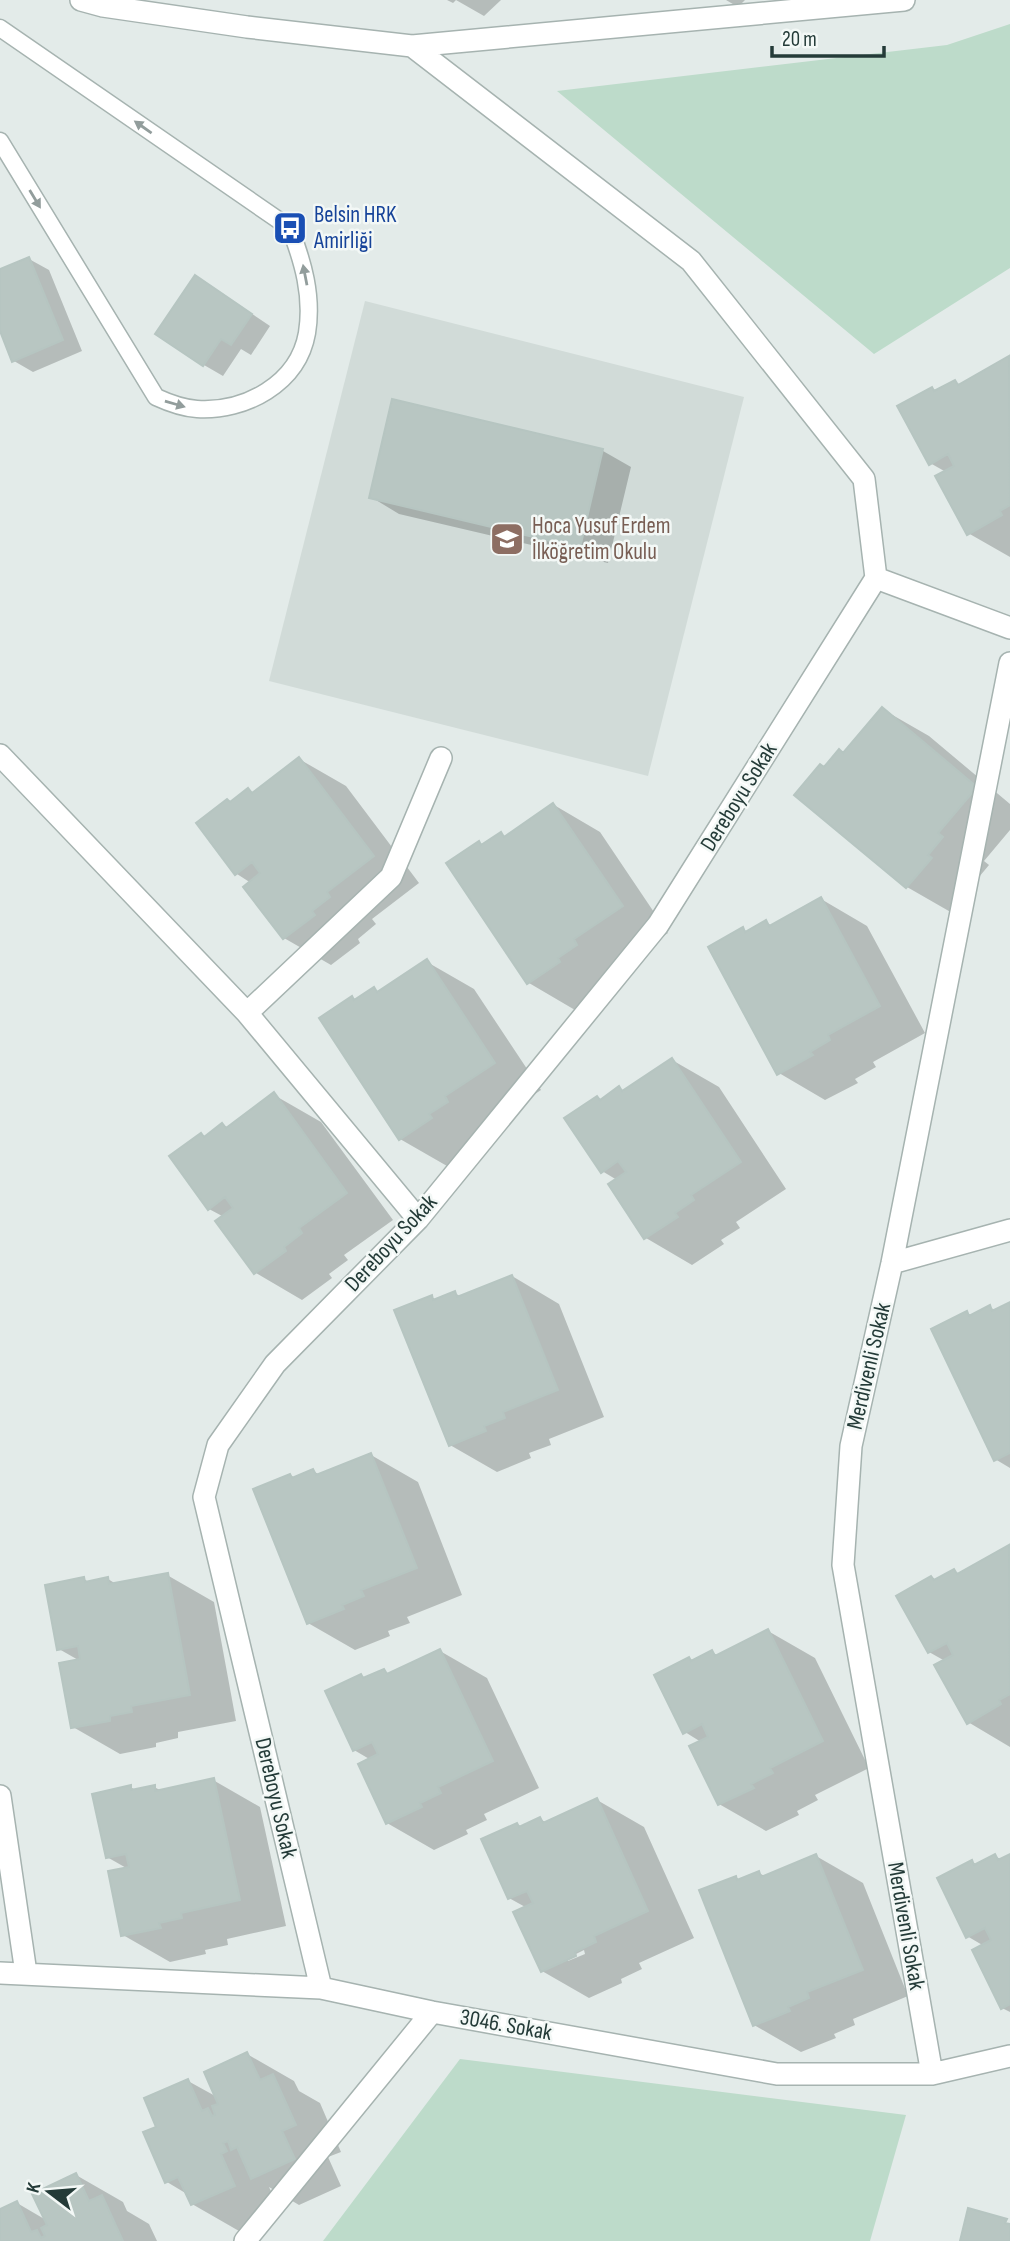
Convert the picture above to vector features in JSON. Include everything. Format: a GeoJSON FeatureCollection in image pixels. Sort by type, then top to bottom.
{"type":"FeatureCollection","features":[{"type":"Feature","properties":{"kind":"street"},"geometry":{"type":"LineString","coordinates":[[81,0],[247,27],[412,46],[904,0]]}},
{"type":"Feature","properties":{"kind":"street"},"geometry":{"type":"LineString","coordinates":[[412,46],[691,261],[864,479],[876,578],[1010,628]]}},
{"type":"Feature","properties":{"kind":"street","name":"Dereboyu Sokak"},"geometry":{"type":"LineString","coordinates":[[321,1988],[204,1497],[218,1445],[275,1364],[418,1219],[659,925],[876,578]]}},
{"type":"Feature","properties":{"kind":"street","name":"Merdivenli Sokak"},"geometry":{"type":"LineString","coordinates":[[932,2074],[843,1565],[851,1446],[892,1263],[1010,663]]}},
{"type":"Feature","properties":{"kind":"street"},"geometry":{"type":"LineString","coordinates":[[0,755],[247,1013],[418,1219]]}},
{"type":"Feature","properties":{"kind":"street"},"geometry":{"type":"LineString","coordinates":[[247,1013],[391,877],[441,758]]}},
{"type":"Feature","properties":{"kind":"street"},"geometry":{"type":"LineString","coordinates":[[892,1263],[1010,1230]]}},
{"type":"Feature","properties":{"kind":"street"},"geometry":{"type":"LineString","coordinates":[[0,1796],[26,1973]]}},
{"type":"Feature","properties":{"kind":"street","name":"3046. Sokak"},"geometry":{"type":"LineString","coordinates":[[0,1973],[321,1988],[432,2012],[777,2074],[932,2074],[1010,2056]]}},
{"type":"Feature","properties":{"kind":"street"},"geometry":{"type":"LineString","coordinates":[[245,2241],[432,2012]]}},
{"type":"Feature","properties":{"kind":"lane"},"geometry":{"type":"LineString","coordinates":[[0,28],[290,228],[301,256],[307,285],[309,316],[300,355],[289,372],[265,392],[237,405],[216,409],[175,405],[156,397],[0,141]]}},
{"type":"Feature","properties":{"kind":"shaded area","name":"Hoca Yusuf Erdem İlköğretim Okulu"},"geometry":{"type":"Polygon","coordinates":[[[365,301],[744,397],[648,776],[269,681],[365,301]]]}},
{"type":"Feature","properties":{"kind":"green space"},"geometry":{"type":"Polygon","coordinates":[[[1010,24],[1010,268],[874,354],[557,91],[947,45],[1010,24]]]}},
{"type":"Feature","properties":{"kind":"green space"},"geometry":{"type":"Polygon","coordinates":[[[460,2059],[906,2115],[870,2241],[323,2241],[460,2059]]]}},
{"type":"Feature","properties":{"kind":"building"},"geometry":{"type":"Polygon","coordinates":[[[29,257],[63,340],[12,362],[0,331],[0,269],[29,257]]]}},
{"type":"Feature","properties":{"kind":"building"},"geometry":{"type":"Polygon","coordinates":[[[195,275],[252,314],[231,345],[221,339],[203,366],[155,334],[195,275]]]}},
{"type":"Feature","properties":{"kind":"building"},"geometry":{"type":"Polygon","coordinates":[[[1009,356],[1010,505],[1000,511],[1002,515],[967,535],[935,476],[954,466],[948,454],[929,465],[897,406],[932,387],[934,391],[955,380],[958,385],[1009,356]]]}},
{"type":"Feature","properties":{"kind":"building"},"geometry":{"type":"Polygon","coordinates":[[[392,399],[603,449],[580,548],[369,498],[392,399]]]}},
{"type":"Feature","properties":{"kind":"building"},"geometry":{"type":"Polygon","coordinates":[[[882,707],[977,787],[938,833],[943,837],[928,855],[932,858],[906,888],[794,795],[820,764],[824,767],[839,749],[843,753],[882,707]]]}},
{"type":"Feature","properties":{"kind":"building"},"geometry":{"type":"Polygon","coordinates":[[[299,757],[374,856],[327,892],[330,897],[312,911],[315,915],[283,939],[243,887],[260,873],[252,862],[235,875],[196,823],[227,799],[230,802],[248,788],[252,793],[299,757]]]}},
{"type":"Feature","properties":{"kind":"building"},"geometry":{"type":"Polygon","coordinates":[[[553,803],[623,906],[574,939],[577,945],[558,958],[560,962],[527,984],[446,863],[479,841],[481,845],[501,832],[504,837],[553,803]]]}},
{"type":"Feature","properties":{"kind":"building"},"geometry":{"type":"Polygon","coordinates":[[[821,897],[880,1006],[828,1035],[830,1040],[810,1052],[813,1055],[777,1075],[708,947],[743,927],[745,932],[766,920],[769,926],[821,897]]]}},
{"type":"Feature","properties":{"kind":"building"},"geometry":{"type":"Polygon","coordinates":[[[427,959],[495,1063],[445,1096],[448,1102],[429,1114],[432,1118],[399,1140],[319,1018],[352,996],[354,1000],[374,987],[377,992],[427,959]]]}},
{"type":"Feature","properties":{"kind":"building"},"geometry":{"type":"Polygon","coordinates":[[[672,1058],[741,1162],[691,1195],[694,1200],[675,1213],[678,1217],[644,1239],[608,1184],[626,1172],[618,1161],[601,1173],[564,1118],[597,1096],[600,1100],[619,1086],[622,1091],[672,1058]]]}},
{"type":"Feature","properties":{"kind":"building"},"geometry":{"type":"Polygon","coordinates":[[[274,1092],[347,1193],[299,1228],[302,1233],[284,1247],[286,1251],[254,1274],[215,1221],[233,1208],[225,1197],[208,1210],[169,1156],[201,1133],[204,1137],[222,1123],[226,1128],[274,1092]]]}},
{"type":"Feature","properties":{"kind":"building"},"geometry":{"type":"Polygon","coordinates":[[[512,1275],[558,1390],[503,1412],[505,1418],[484,1426],[486,1431],[449,1446],[394,1310],[432,1295],[433,1300],[455,1291],[457,1297],[512,1275]]]}},
{"type":"Feature","properties":{"kind":"building"},"geometry":{"type":"Polygon","coordinates":[[[1010,1302],[1010,1453],[994,1461],[931,1329],[967,1311],[969,1316],[990,1305],[992,1311],[1010,1302]]]}},
{"type":"Feature","properties":{"kind":"building"},"geometry":{"type":"Polygon","coordinates":[[[371,1453],[417,1568],[361,1590],[364,1596],[342,1605],[344,1609],[307,1624],[253,1489],[290,1474],[292,1478],[313,1469],[316,1475],[371,1453]]]}},
{"type":"Feature","properties":{"kind":"building"},"geometry":{"type":"Polygon","coordinates":[[[1009,1545],[1010,1694],[999,1700],[1001,1704],[967,1724],[934,1665],[953,1655],[947,1643],[928,1653],[896,1596],[931,1576],[934,1580],[954,1569],[957,1574],[1009,1545]]]}},
{"type":"Feature","properties":{"kind":"building"},"geometry":{"type":"Polygon","coordinates":[[[168,1573],[190,1695],[131,1706],[132,1712],[110,1716],[110,1721],[71,1728],[59,1663],[80,1659],[78,1646],[57,1650],[45,1585],[84,1577],[85,1582],[108,1577],[109,1584],[168,1573]]]}},
{"type":"Feature","properties":{"kind":"building"},"geometry":{"type":"Polygon","coordinates":[[[768,1629],[823,1741],[770,1768],[773,1773],[751,1784],[754,1788],[718,1805],[689,1746],[708,1737],[702,1724],[683,1734],[654,1675],[689,1657],[691,1661],[712,1650],[715,1656],[768,1629]]]}},
{"type":"Feature","properties":{"kind":"building"},"geometry":{"type":"Polygon","coordinates":[[[440,1649],[493,1761],[438,1787],[441,1793],[420,1803],[422,1807],[386,1824],[358,1764],[378,1754],[372,1742],[353,1751],[325,1691],[361,1674],[363,1678],[384,1669],[387,1674],[440,1649]]]}},
{"type":"Feature","properties":{"kind":"building"},"geometry":{"type":"Polygon","coordinates":[[[214,1778],[240,1900],[181,1913],[182,1918],[159,1923],[161,1928],[121,1936],[108,1871],[129,1867],[126,1854],[106,1858],[92,1794],[131,1785],[131,1790],[155,1785],[155,1791],[214,1778]]]}},
{"type":"Feature","properties":{"kind":"building"},"geometry":{"type":"Polygon","coordinates":[[[597,1798],[648,1911],[594,1936],[596,1942],[575,1952],[576,1956],[541,1972],[513,1912],[533,1903],[527,1891],[508,1899],[481,1839],[517,1823],[519,1827],[540,1817],[543,1823],[597,1798]]]}},
{"type":"Feature","properties":{"kind":"building"},"geometry":{"type":"Polygon","coordinates":[[[816,1854],[863,1970],[807,1992],[809,1998],[788,2007],[790,2011],[753,2026],[699,1890],[736,1876],[737,1880],[759,1871],[761,1877],[816,1854]]]}},
{"type":"Feature","properties":{"kind":"building"},"geometry":{"type":"Polygon","coordinates":[[[995,1854],[998,1860],[1010,1854],[1010,2004],[1001,2009],[972,1950],[991,1940],[985,1928],[966,1938],[937,1878],[972,1860],[974,1865],[995,1854]]]}},
{"type":"Feature","properties":{"kind":"building"},"geometry":{"type":"Polygon","coordinates":[[[247,2052],[260,2080],[273,2074],[296,2125],[282,2131],[295,2159],[251,2179],[237,2147],[231,2150],[228,2141],[223,2143],[227,2151],[221,2154],[235,2186],[191,2205],[178,2177],[165,2183],[143,2132],[156,2127],[144,2098],[188,2079],[202,2111],[208,2108],[212,2116],[215,2115],[212,2106],[218,2104],[204,2072],[247,2052]]]}},
{"type":"Feature","properties":{"kind":"building"},"geometry":{"type":"Polygon","coordinates":[[[76,2173],[89,2201],[102,2195],[123,2241],[0,2241],[0,2209],[17,2201],[31,2232],[37,2230],[41,2238],[45,2236],[41,2228],[47,2225],[32,2194],[76,2173]]]}},
{"type":"Feature","properties":{"kind":"building"},"geometry":{"type":"Polygon","coordinates":[[[968,2208],[1007,2219],[1005,2223],[1010,2224],[1010,2241],[960,2241],[968,2208]]]}},
{"type":"Feature","properties":{"kind":"place","name":"Belsin HRK Amirliği"},"geometry":{"type":"Point","coordinates":[290,228]}},
{"type":"Feature","properties":{"kind":"place","name":"Hoca Yusuf Erdem İlköğretim Okulu"},"geometry":{"type":"Point","coordinates":[507,539]}}]}
